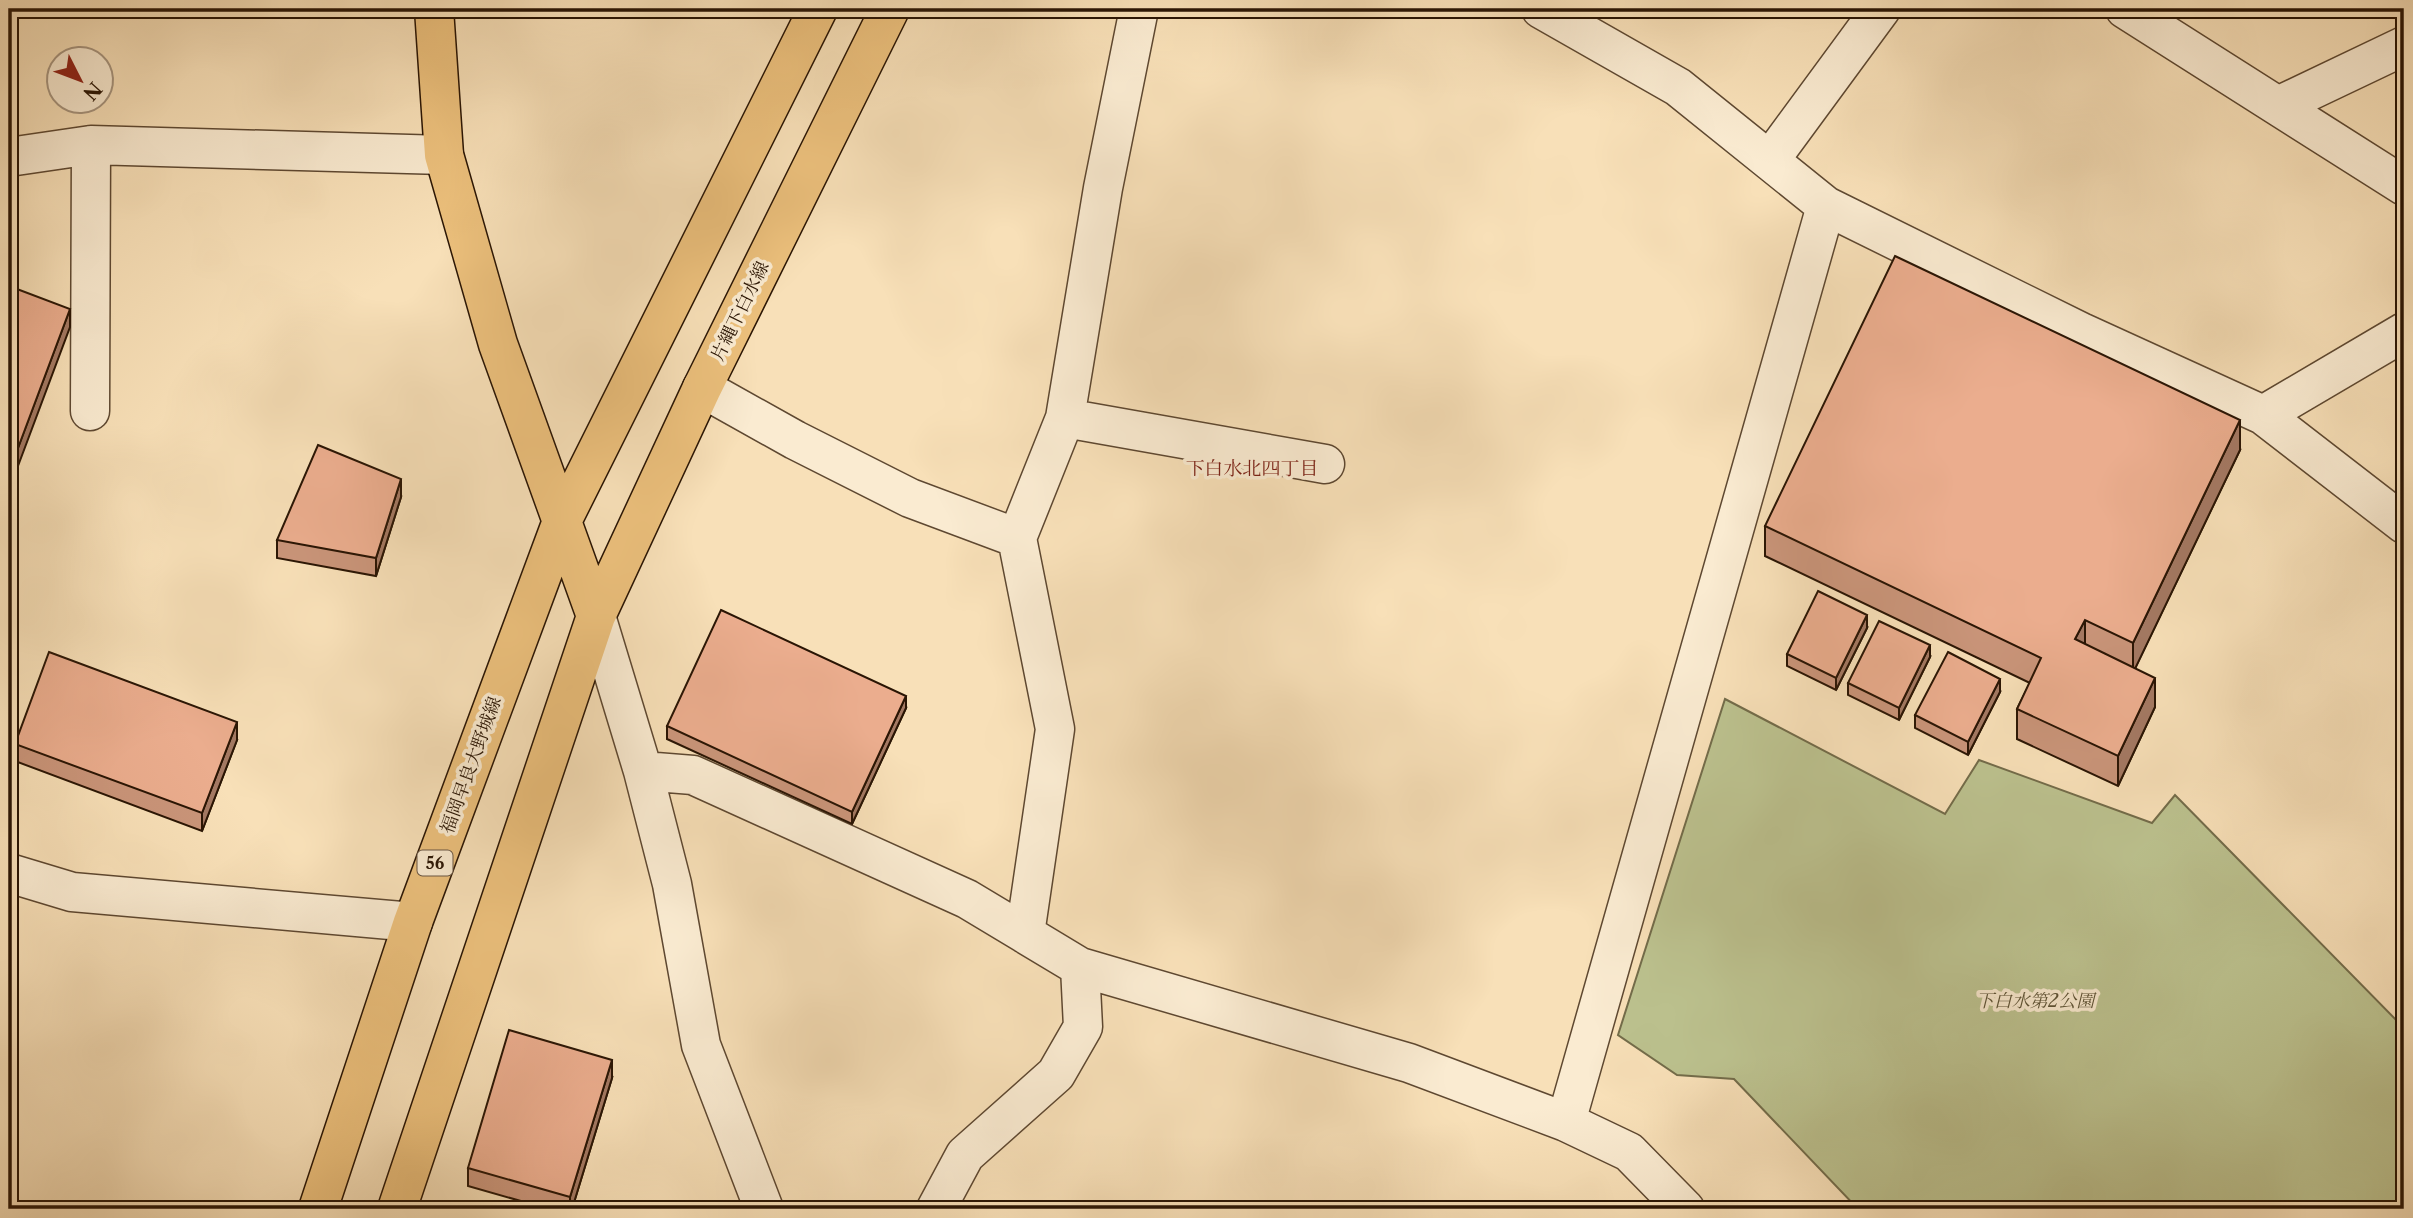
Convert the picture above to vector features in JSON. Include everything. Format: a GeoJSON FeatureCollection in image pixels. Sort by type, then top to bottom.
{"type":"FeatureCollection","features":[{"type":"Feature","properties":{"kind":"main road"},"geometry":{"type":"LineString","coordinates":[[397,1209],[596,616],[498,344],[444,155],[434,9]]}},
{"type":"Feature","properties":{"kind":"main road"},"geometry":{"type":"LineString","coordinates":[[562,521],[818,9]]}},
{"type":"Feature","properties":{"kind":"main road","name":"片縄下白水線"},"geometry":{"type":"LineString","coordinates":[[596,616],[702,388],[890,9]]}},
{"type":"Feature","properties":{"kind":"main road","name":"福岡早良大野城線"},"geometry":{"type":"LineString","coordinates":[[318,1209],[413,922],[562,521]]}},
{"type":"Feature","properties":{"kind":"street"},"geometry":{"type":"LineString","coordinates":[[1025,934],[1055,729],[1017,538],[1065,418],[1103,188],[1139,9]]}},
{"type":"Feature","properties":{"kind":"street"},"geometry":{"type":"LineString","coordinates":[[1541,9],[1678,87],[1826,205],[2081,332],[2263,415],[2404,524]]}},
{"type":"Feature","properties":{"kind":"street"},"geometry":{"type":"LineString","coordinates":[[1770,160],[1881,9]]}},
{"type":"Feature","properties":{"kind":"street"},"geometry":{"type":"LineString","coordinates":[[2125,9],[2404,186]]}},
{"type":"Feature","properties":{"kind":"street"},"geometry":{"type":"LineString","coordinates":[[2278,106],[2404,46]]}},
{"type":"Feature","properties":{"kind":"street"},"geometry":{"type":"LineString","coordinates":[[90,411],[91,145]]}},
{"type":"Feature","properties":{"kind":"street"},"geometry":{"type":"LineString","coordinates":[[9,157],[91,145],[444,155]]}},
{"type":"Feature","properties":{"kind":"street"},"geometry":{"type":"LineString","coordinates":[[1566,1122],[1826,205]]}},
{"type":"Feature","properties":{"kind":"street"},"geometry":{"type":"LineString","coordinates":[[2263,415],[2404,332]]}},
{"type":"Feature","properties":{"kind":"street"},"geometry":{"type":"LineString","coordinates":[[702,388],[795,440],[910,498],[1017,538]]}},
{"type":"Feature","properties":{"kind":"street"},"geometry":{"type":"LineString","coordinates":[[1065,418],[1325,464]]}},
{"type":"Feature","properties":{"kind":"street"},"geometry":{"type":"LineString","coordinates":[[596,616],[643,771],[672,884],[702,1045],[764,1209]]}},
{"type":"Feature","properties":{"kind":"street"},"geometry":{"type":"LineString","coordinates":[[643,771],[693,775],[967,899],[1080,967],[1409,1063],[1566,1122],[1629,1152],[1685,1209]]}},
{"type":"Feature","properties":{"kind":"street"},"geometry":{"type":"LineString","coordinates":[[9,873],[72,892],[413,922]]}},
{"type":"Feature","properties":{"kind":"street"},"geometry":{"type":"LineString","coordinates":[[936,1209],[965,1155],[1056,1074],[1083,1027],[1080,967]]}},
{"type":"Feature","properties":{"kind":"green space","name":"下白水第2公園"},"geometry":{"type":"Polygon","coordinates":[[[1725,699],[1945,814],[1979,760],[2152,823],[2175,795],[2404,1028],[2404,1209],[1858,1209],[1734,1079],[1677,1075],[1618,1035],[1725,699]]]}},
{"type":"Feature","properties":{"kind":"building"},"geometry":{"type":"Polygon","coordinates":[[[1895,256],[2240,420],[2133,643],[2085,620],[2075,639],[2155,678],[2118,756],[2017,709],[2041,658],[1765,526],[1895,256]]]}},
{"type":"Feature","properties":{"kind":"building"},"geometry":{"type":"Polygon","coordinates":[[[9,286],[70,309],[9,472],[9,286]]]}},
{"type":"Feature","properties":{"kind":"building"},"geometry":{"type":"Polygon","coordinates":[[[318,445],[401,479],[376,558],[277,540],[318,445]]]}},
{"type":"Feature","properties":{"kind":"building"},"geometry":{"type":"Polygon","coordinates":[[[1818,591],[1867,615],[1836,678],[1787,654],[1818,591]]]}},
{"type":"Feature","properties":{"kind":"building"},"geometry":{"type":"Polygon","coordinates":[[[721,610],[906,696],[852,812],[667,726],[721,610]]]}},
{"type":"Feature","properties":{"kind":"building"},"geometry":{"type":"Polygon","coordinates":[[[1879,621],[1930,645],[1899,708],[1848,683],[1879,621]]]}},
{"type":"Feature","properties":{"kind":"building"},"geometry":{"type":"Polygon","coordinates":[[[49,652],[237,722],[202,813],[15,744],[49,652]]]}},
{"type":"Feature","properties":{"kind":"building"},"geometry":{"type":"Polygon","coordinates":[[[1948,652],[2000,679],[1968,742],[1915,715],[1948,652]]]}},
{"type":"Feature","properties":{"kind":"building"},"geometry":{"type":"Polygon","coordinates":[[[509,1030],[612,1060],[570,1197],[468,1168],[509,1030]]]}},
{"type":"Feature","properties":{"kind":"district","name":"下白水北四丁目"},"geometry":{"type":"Point","coordinates":[1252,468]}}]}
